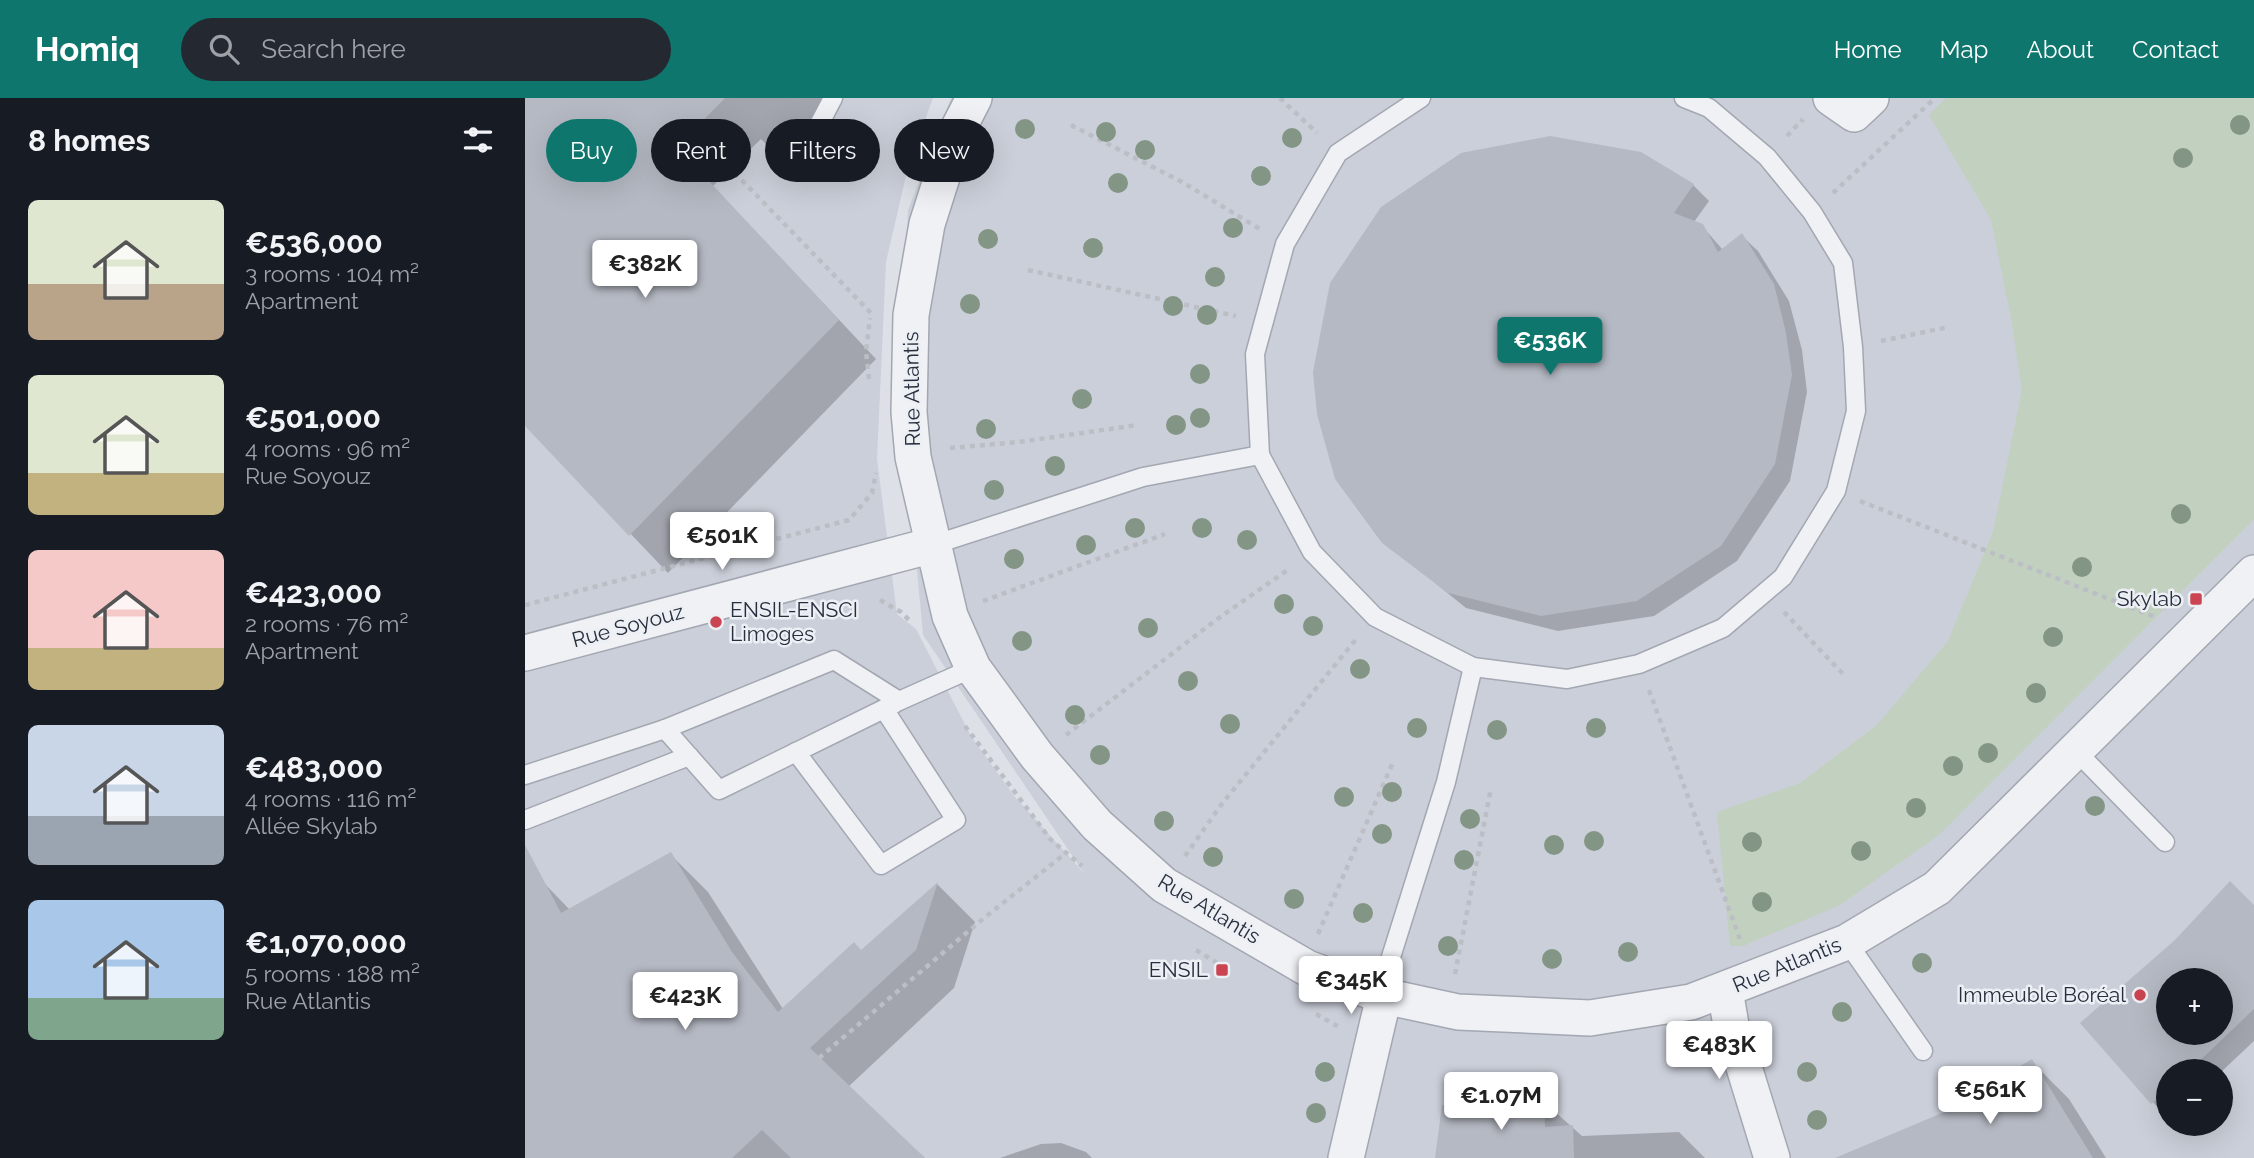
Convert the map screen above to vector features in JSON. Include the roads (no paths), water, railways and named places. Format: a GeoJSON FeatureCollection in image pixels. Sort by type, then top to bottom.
{"type":"FeatureCollection","features":[{"type":"Feature","properties":{"kind":"street","name":"Rue Atlantis"},"geometry":{"type":"LineString","coordinates":[[974,98],[957,133],[927,224],[913,302],[909,412],[913,457],[950,615],[973,668],[1037,757],[1097,825],[1164,885],[1307,968],[1384,996],[1458,1012],[1590,1018],[1691,1002],[1847,942],[1937,888],[2253,575]]}},
{"type":"Feature","properties":{"kind":"street"},"geometry":{"type":"LineString","coordinates":[[1817,108],[1854,114],[1871,98]]}},
{"type":"Feature","properties":{"kind":"street","name":"Rue Soyouz"},"geometry":{"type":"LineString","coordinates":[[525,653],[933,545]]}},
{"type":"Feature","properties":{"kind":"street"},"geometry":{"type":"LineString","coordinates":[[1725,990],[1731,1025],[1772,1158]]}},
{"type":"Feature","properties":{"kind":"street"},"geometry":{"type":"LineString","coordinates":[[1346,1158],[1384,996]]}},
{"type":"Feature","properties":{"kind":"lane"},"geometry":{"type":"LineString","coordinates":[[822,119],[833,98]]}},
{"type":"Feature","properties":{"kind":"lane"},"geometry":{"type":"LineString","coordinates":[[1421,98],[1338,153],[1285,244],[1255,354],[1260,455],[1312,552],[1375,617],[1473,667],[1567,679],[1639,664],[1723,628],[1783,577],[1836,491],[1856,411],[1853,346],[1843,263],[1812,212],[1767,157],[1709,108],[1683,98]]}},
{"type":"Feature","properties":{"kind":"lane"},"geometry":{"type":"LineString","coordinates":[[933,545],[1143,477],[1260,455]]}},
{"type":"Feature","properties":{"kind":"lane"},"geometry":{"type":"LineString","coordinates":[[525,775],[665,729],[834,660],[892,705],[956,820],[881,865],[796,752]]}},
{"type":"Feature","properties":{"kind":"lane"},"geometry":{"type":"LineString","coordinates":[[1384,996],[1391,957],[1446,782],[1473,667]]}},
{"type":"Feature","properties":{"kind":"lane"},"geometry":{"type":"LineString","coordinates":[[665,729],[719,790],[973,668]]}},
{"type":"Feature","properties":{"kind":"lane"},"geometry":{"type":"LineString","coordinates":[[2076,751],[2165,842]]}},
{"type":"Feature","properties":{"kind":"lane"},"geometry":{"type":"LineString","coordinates":[[525,820],[689,756]]}},
{"type":"Feature","properties":{"kind":"lane"},"geometry":{"type":"LineString","coordinates":[[1847,942],[1923,1051]]}},
{"type":"Feature","properties":{"kind":"place","name":"Skylab"},"geometry":{"type":"Point","coordinates":[2196,599]}},
{"type":"Feature","properties":{"kind":"place","name":"ENSIL-ENSCI Limoges"},"geometry":{"type":"Point","coordinates":[716,622]}},
{"type":"Feature","properties":{"kind":"place","name":"ENSIL"},"geometry":{"type":"Point","coordinates":[1222,970]}},
{"type":"Feature","properties":{"kind":"place","name":"Immeuble Boréal"},"geometry":{"type":"Point","coordinates":[2140,995]}}]}
